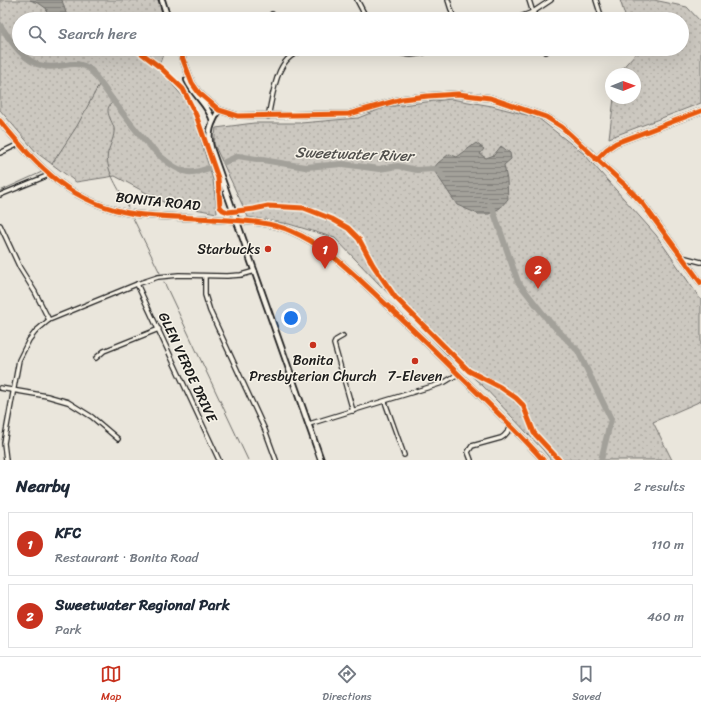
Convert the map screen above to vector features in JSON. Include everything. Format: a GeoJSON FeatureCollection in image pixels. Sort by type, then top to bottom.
{"type":"FeatureCollection","features":[{"type":"Feature","properties":{"kind":"main road"},"geometry":{"type":"LineString","coordinates":[[162,0],[166,12]]}},
{"type":"Feature","properties":{"kind":"main road"},"geometry":{"type":"LineString","coordinates":[[181,56],[192,83],[199,93],[219,110],[238,116],[268,117],[349,114],[402,99],[458,94],[490,98],[546,117],[562,127],[596,160],[626,186],[639,200],[701,283]]}},
{"type":"Feature","properties":{"kind":"main road"},"geometry":{"type":"LineString","coordinates":[[186,69],[185,74],[191,89],[210,111],[213,121]]}},
{"type":"Feature","properties":{"kind":"main road"},"geometry":{"type":"LineString","coordinates":[[219,110],[213,121],[209,139],[321,460]]}},
{"type":"Feature","properties":{"kind":"main road"},"geometry":{"type":"LineString","coordinates":[[596,160],[607,149],[616,143],[701,111]]}},
{"type":"Feature","properties":{"kind":"main road","name":"BONITA ROAD"},"geometry":{"type":"LineString","coordinates":[[0,121],[19,144],[49,175],[84,198],[110,208],[135,214],[254,222],[281,227],[292,231],[325,250],[344,265],[458,374],[543,460]]}},
{"type":"Feature","properties":{"kind":"street"},"geometry":{"type":"LineString","coordinates":[[357,0],[363,12]]}},
{"type":"Feature","properties":{"kind":"street"},"geometry":{"type":"LineString","coordinates":[[448,0],[452,12]]}},
{"type":"Feature","properties":{"kind":"street"},"geometry":{"type":"LineString","coordinates":[[529,0],[533,12],[551,0]]}},
{"type":"Feature","properties":{"kind":"street"},"geometry":{"type":"LineString","coordinates":[[596,0],[600,12]]}},
{"type":"Feature","properties":{"kind":"street"},"geometry":{"type":"LineString","coordinates":[[268,117],[278,73],[284,62],[290,56]]}},
{"type":"Feature","properties":{"kind":"street"},"geometry":{"type":"LineString","coordinates":[[0,153],[19,144]]}},
{"type":"Feature","properties":{"kind":"street"},"geometry":{"type":"LineString","coordinates":[[0,195],[49,175]]}},
{"type":"Feature","properties":{"kind":"street"},"geometry":{"type":"LineString","coordinates":[[0,225],[20,268],[35,292],[49,320]]}},
{"type":"Feature","properties":{"kind":"street"},"geometry":{"type":"LineString","coordinates":[[682,257],[701,262]]}},
{"type":"Feature","properties":{"kind":"street"},"geometry":{"type":"LineString","coordinates":[[6,460],[4,443],[17,366],[26,345],[36,331],[49,320],[137,284],[170,275],[230,276],[255,271]]}},
{"type":"Feature","properties":{"kind":"street"},"geometry":{"type":"LineString","coordinates":[[205,276],[206,295],[210,311],[265,430],[276,460]]}},
{"type":"Feature","properties":{"kind":"street","name":"GLEN VERDE DRIVE"},"geometry":{"type":"LineString","coordinates":[[137,284],[219,460]]}},
{"type":"Feature","properties":{"kind":"street"},"geometry":{"type":"LineString","coordinates":[[96,358],[104,351],[159,329]]}},
{"type":"Feature","properties":{"kind":"street"},"geometry":{"type":"LineString","coordinates":[[343,336],[336,340],[334,344],[353,411]]}},
{"type":"Feature","properties":{"kind":"street"},"geometry":{"type":"LineString","coordinates":[[309,424],[385,402],[446,382],[458,374]]}},
{"type":"Feature","properties":{"kind":"street"},"geometry":{"type":"LineString","coordinates":[[0,388],[52,397],[68,402],[92,417],[118,439]]}},
{"type":"Feature","properties":{"kind":"street"},"geometry":{"type":"LineString","coordinates":[[385,402],[404,456]]}},
{"type":"Feature","properties":{"kind":"street"},"geometry":{"type":"LineString","coordinates":[[471,460],[468,452],[472,446],[501,438],[511,428]]}},
{"type":"Feature","properties":{"kind":"shaded area"},"geometry":{"type":"Polygon","coordinates":[[[0,0],[158,0],[162,12],[12,12],[12,56],[162,56],[158,68],[190,105],[213,180],[217,213],[167,204],[115,176],[76,182],[37,153],[0,110],[0,0]]]}},
{"type":"Feature","properties":{"kind":"shaded area"},"geometry":{"type":"Polygon","coordinates":[[[30,0],[62,0],[66,12],[46,12],[47,9],[30,0]]]}},
{"type":"Feature","properties":{"kind":"shaded area"},"geometry":{"type":"Polygon","coordinates":[[[620,0],[654,0],[687,7],[701,22],[701,103],[609,138],[613,104],[641,104],[641,68],[622,68],[633,56],[689,56],[689,12],[624,12],[620,0]]]}},
{"type":"Feature","properties":{"kind":"shaded area"},"geometry":{"type":"Polygon","coordinates":[[[451,99],[492,106],[538,118],[584,154],[656,235],[701,300],[701,401],[653,422],[672,460],[551,460],[483,386],[447,355],[335,238],[289,224],[248,217],[214,144],[216,128],[254,123],[301,123],[358,118],[386,107],[451,99]]]}},
{"type":"Feature","properties":{"kind":"shaded area"},"geometry":{"type":"Polygon","coordinates":[[[476,143],[484,149],[480,154],[486,158],[494,155],[501,146],[510,153],[511,159],[504,165],[507,180],[508,199],[500,208],[489,214],[478,214],[457,205],[433,169],[449,154],[457,157],[476,143]]]}},
{"type":"Feature","properties":{"kind":"waterway","name":"Sweetwater River"},"geometry":{"type":"LineString","coordinates":[[0,25],[12,42]]}},
{"type":"Feature","properties":{"kind":"waterway","name":"Sweetwater River"},"geometry":{"type":"LineString","coordinates":[[24,56],[37,64],[50,67],[74,64],[85,66],[91,70],[135,129],[163,158],[176,168],[188,172],[200,171],[212,167]]}},
{"type":"Feature","properties":{"kind":"waterway"},"geometry":{"type":"LineString","coordinates":[[52,164],[77,126],[100,83]]}},
{"type":"Feature","properties":{"kind":"waterway"},"geometry":{"type":"LineString","coordinates":[[114,101],[110,104],[108,110],[114,131],[107,158],[112,177],[125,201]]}},
{"type":"Feature","properties":{"kind":"waterway","name":"Sweetwater River"},"geometry":{"type":"LineString","coordinates":[[225,162],[238,156],[305,167],[343,164],[379,169],[398,166],[417,170],[433,169],[441,171]]}},
{"type":"Feature","properties":{"kind":"waterway"},"geometry":{"type":"LineString","coordinates":[[0,191],[42,172]]}},
{"type":"Feature","properties":{"kind":"waterway","name":"Sweetwater River"},"geometry":{"type":"LineString","coordinates":[[489,205],[493,210],[518,282],[548,320],[578,351],[611,419],[601,460]]}},
{"type":"Feature","properties":{"kind":"waterway"},"geometry":{"type":"LineString","coordinates":[[133,218],[160,273]]}},
{"type":"Feature","properties":{"kind":"waterway"},"geometry":{"type":"LineString","coordinates":[[164,282],[248,460]]}},
{"type":"Feature","properties":{"kind":"cycle path"},"geometry":{"type":"LineString","coordinates":[[145,56],[161,68],[183,89],[196,115],[218,178],[220,207],[223,210],[228,212],[268,206],[304,208],[332,219],[348,228],[359,239],[373,265],[395,297],[469,371],[500,387],[516,398],[523,405],[534,433],[559,460]]}},
{"type":"Feature","properties":{"kind":"cycle path"},"geometry":{"type":"LineString","coordinates":[[182,56],[192,83],[199,93],[219,110],[238,116],[349,114],[402,99],[458,94],[490,98],[546,117],[562,127],[626,186],[643,204],[701,283]]}},
{"type":"Feature","properties":{"kind":"cycle path"},"geometry":{"type":"LineString","coordinates":[[596,160],[607,149],[616,143],[701,111]]}},
{"type":"Feature","properties":{"kind":"cycle path"},"geometry":{"type":"LineString","coordinates":[[0,121],[43,168],[74,193],[92,202],[112,209],[135,214],[262,223],[281,227],[314,243],[345,267],[409,326],[507,422],[543,460]]}},
{"type":"Feature","properties":{"kind":"place","name":"Starbucks"},"geometry":{"type":"Point","coordinates":[268,249]}},
{"type":"Feature","properties":{"kind":"place","name":"KFC"},"geometry":{"type":"Point","coordinates":[325,269]}},
{"type":"Feature","properties":{"kind":"place","name":"Sweetwater Regional Park"},"geometry":{"type":"Point","coordinates":[538,289]}},
{"type":"Feature","properties":{"kind":"place","name":"Bonita Presbyterian Church"},"geometry":{"type":"Point","coordinates":[313,345]}},
{"type":"Feature","properties":{"kind":"place","name":"7-Eleven"},"geometry":{"type":"Point","coordinates":[415,361]}}]}
